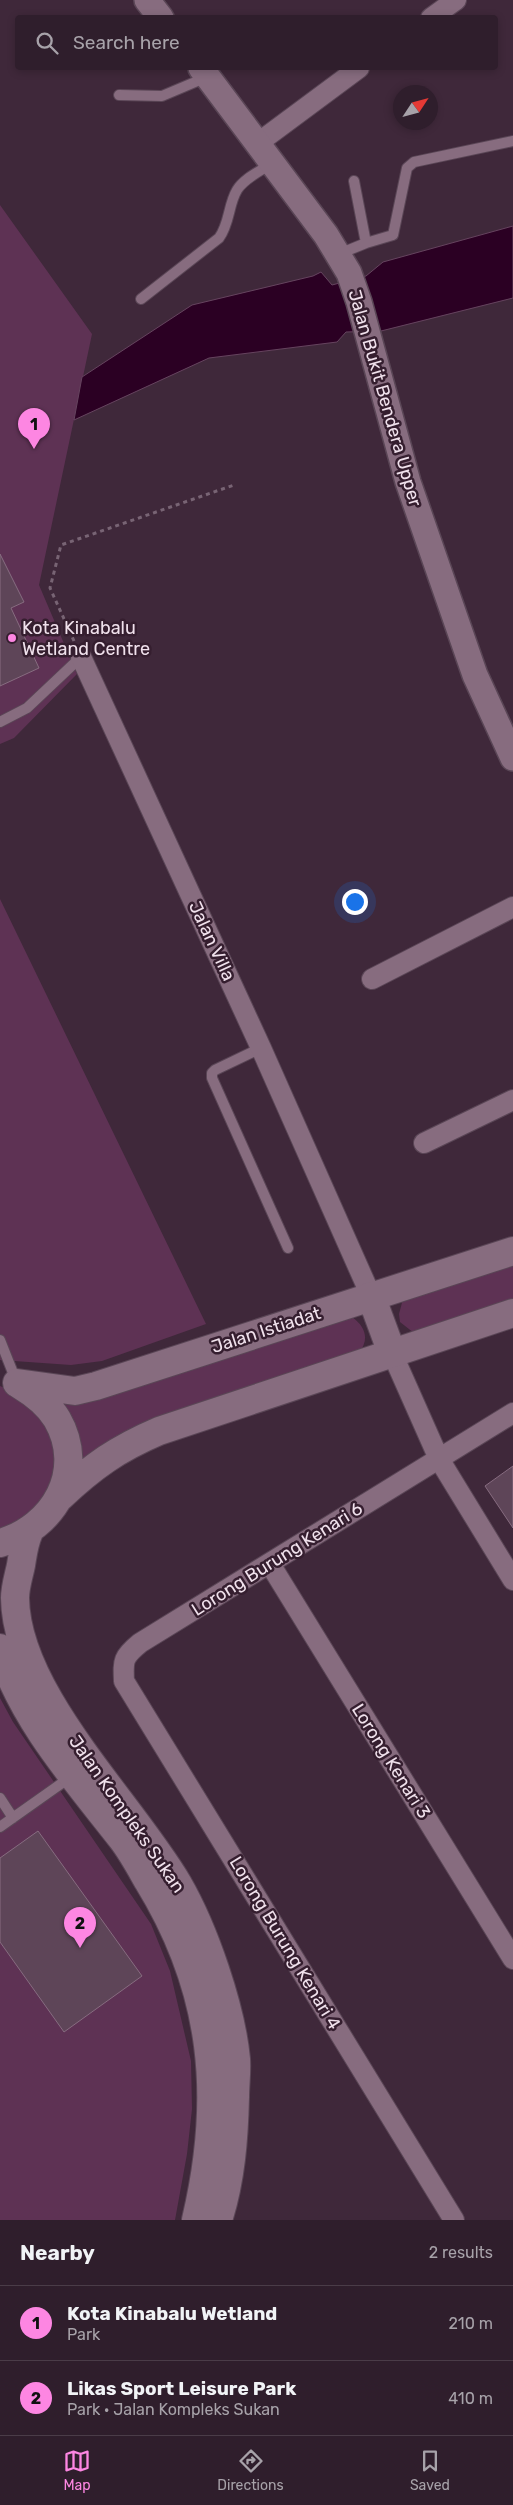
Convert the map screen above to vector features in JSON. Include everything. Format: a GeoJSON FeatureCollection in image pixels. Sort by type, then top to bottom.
{"type":"FeatureCollection","features":[{"type":"Feature","properties":{"kind":"main road","name":"Jalan Istiadat"},"geometry":{"type":"LineString","coordinates":[[9,1381],[75,1391],[96,1386],[513,1251]]}},
{"type":"Feature","properties":{"kind":"main road"},"geometry":{"type":"LineString","coordinates":[[371,1296],[392,1353]]}},
{"type":"Feature","properties":{"kind":"main road"},"geometry":{"type":"LineString","coordinates":[[0,1543],[29,1532],[41,1522],[60,1497],[92,1467],[132,1442],[159,1431],[513,1313]]}},
{"type":"Feature","properties":{"kind":"main road"},"geometry":{"type":"LineString","coordinates":[[9,1381],[40,1398],[57,1419],[67,1444],[68,1471],[60,1497]]}},
{"type":"Feature","properties":{"kind":"main road","name":"Jalan Kompleks Sukan"},"geometry":{"type":"LineString","coordinates":[[29,1532],[25,1541],[15,1598],[24,1649],[36,1677],[63,1722],[178,1884],[204,1940],[225,2002],[236,2059],[234,2125],[226,2194],[218,2220]]}},
{"type":"Feature","properties":{"kind":"main road","name":"Jalan Kompleks Sukan"},"geometry":{"type":"LineString","coordinates":[[0,1648],[4,1662],[23,1700],[44,1735],[124,1842],[157,1895],[178,1934],[197,1988],[209,2051],[213,2096],[203,2189],[196,2220]]}},
{"type":"Feature","properties":{"kind":"street"},"geometry":{"type":"LineString","coordinates":[[147,0],[159,15]]}},
{"type":"Feature","properties":{"kind":"street"},"geometry":{"type":"LineString","coordinates":[[435,15],[456,0]]}},
{"type":"Feature","properties":{"kind":"street"},"geometry":{"type":"LineString","coordinates":[[266,153],[357,70]]}},
{"type":"Feature","properties":{"kind":"street","name":"Jalan Bukit Bendera Upper"},"geometry":{"type":"LineString","coordinates":[[204,72],[266,153],[343,264],[369,338],[408,482],[474,675],[513,758]]}},
{"type":"Feature","properties":{"kind":"street","name":"Jalan Villa"},"geometry":{"type":"LineString","coordinates":[[81,657],[261,1048],[371,1296]]}},
{"type":"Feature","properties":{"kind":"street"},"geometry":{"type":"LineString","coordinates":[[372,979],[513,907]]}},
{"type":"Feature","properties":{"kind":"street"},"geometry":{"type":"LineString","coordinates":[[424,1143],[513,1100]]}},
{"type":"Feature","properties":{"kind":"street"},"geometry":{"type":"LineString","coordinates":[[392,1353],[439,1459],[513,1580]]}},
{"type":"Feature","properties":{"kind":"street","name":"Lorong Burung Kenari 6"},"geometry":{"type":"LineString","coordinates":[[123,1664],[126,1654],[140,1643],[513,1413]]}},
{"type":"Feature","properties":{"kind":"street","name":"Lorong Kenari 3"},"geometry":{"type":"LineString","coordinates":[[270,1564],[513,1959]]}},
{"type":"Feature","properties":{"kind":"street","name":"Lorong Burung Kenari 4"},"geometry":{"type":"LineString","coordinates":[[123,1664],[124,1681],[454,2220]]}},
{"type":"Feature","properties":{"kind":"lane"},"geometry":{"type":"LineString","coordinates":[[120,95],[162,96],[204,72]]}},
{"type":"Feature","properties":{"kind":"lane"},"geometry":{"type":"LineString","coordinates":[[343,264],[366,243],[393,235],[407,168],[414,162],[513,141]]}},
{"type":"Feature","properties":{"kind":"lane"},"geometry":{"type":"LineString","coordinates":[[141,299],[219,238],[226,228],[237,190],[247,180],[266,153]]}},
{"type":"Feature","properties":{"kind":"lane"},"geometry":{"type":"LineString","coordinates":[[354,181],[366,243]]}},
{"type":"Feature","properties":{"kind":"lane"},"geometry":{"type":"LineString","coordinates":[[0,722],[27,708],[81,657]]}},
{"type":"Feature","properties":{"kind":"lane"},"geometry":{"type":"LineString","coordinates":[[261,1048],[215,1070],[212,1073],[212,1078],[288,1248]]}},
{"type":"Feature","properties":{"kind":"lane"},"geometry":{"type":"LineString","coordinates":[[0,1340],[9,1381]]}},
{"type":"Feature","properties":{"kind":"lane"},"geometry":{"type":"LineString","coordinates":[[0,1827],[73,1775]]}},
{"type":"Feature","properties":{"kind":"lane"},"geometry":{"type":"LineString","coordinates":[[0,1798],[13,1818]]}},
{"type":"Feature","properties":{"kind":"path"},"geometry":{"type":"LineString","coordinates":[[81,657],[50,588],[61,545],[234,485]]}},
{"type":"Feature","properties":{"kind":"shaded area"},"geometry":{"type":"Polygon","coordinates":[[[0,205],[92,334],[39,585],[77,674],[14,738],[0,744],[0,205]]]}},
{"type":"Feature","properties":{"kind":"shaded area"},"geometry":{"type":"Polygon","coordinates":[[[513,226],[513,298],[381,331],[346,332],[337,342],[209,358],[74,420],[82,377],[192,305],[313,276],[321,272],[332,285],[366,276],[383,262],[513,226]]]}},
{"type":"Feature","properties":{"kind":"shaded area"},"geometry":{"type":"Polygon","coordinates":[[[0,899],[206,1324],[102,1361],[71,1365],[0,1360],[0,899]]]}},
{"type":"Feature","properties":{"kind":"shaded area"},"geometry":{"type":"Polygon","coordinates":[[[513,1258],[513,1303],[414,1333],[400,1322],[399,1314],[403,1299],[513,1258]]]}},
{"type":"Feature","properties":{"kind":"shaded area"},"geometry":{"type":"Polygon","coordinates":[[[352,1317],[361,1325],[365,1334],[364,1344],[358,1354],[78,1465],[60,1403],[352,1317]]]}},
{"type":"Feature","properties":{"kind":"shaded area"},"geometry":{"type":"Polygon","coordinates":[[[0,1386],[33,1401],[60,1451],[45,1505],[0,1531],[0,1386]]]}},
{"type":"Feature","properties":{"kind":"shaded area"},"geometry":{"type":"Polygon","coordinates":[[[0,1698],[13,1722],[151,1924],[170,1971],[191,2061],[192,2109],[187,2154],[175,2220],[0,2220],[0,1698]]]}},
{"type":"Feature","properties":{"kind":"building","name":"Kota Kinabalu Wetland Centre"},"geometry":{"type":"Polygon","coordinates":[[[0,554],[24,602],[11,608],[39,668],[0,686],[0,554]]]}},
{"type":"Feature","properties":{"kind":"building"},"geometry":{"type":"Polygon","coordinates":[[[513,1466],[513,1528],[485,1486],[513,1466]]]}},
{"type":"Feature","properties":{"kind":"building"},"geometry":{"type":"Polygon","coordinates":[[[38,1831],[142,1976],[64,2032],[0,1942],[0,1858],[38,1831]]]}},
{"type":"Feature","properties":{"kind":"place","name":"Kota Kinabalu Wetland"},"geometry":{"type":"Point","coordinates":[34,449]}},
{"type":"Feature","properties":{"kind":"place","name":"Kota Kinabalu Wetland Centre"},"geometry":{"type":"Point","coordinates":[12,638]}},
{"type":"Feature","properties":{"kind":"place","name":"Likas Sport Leisure Park"},"geometry":{"type":"Point","coordinates":[80,1948]}}]}
